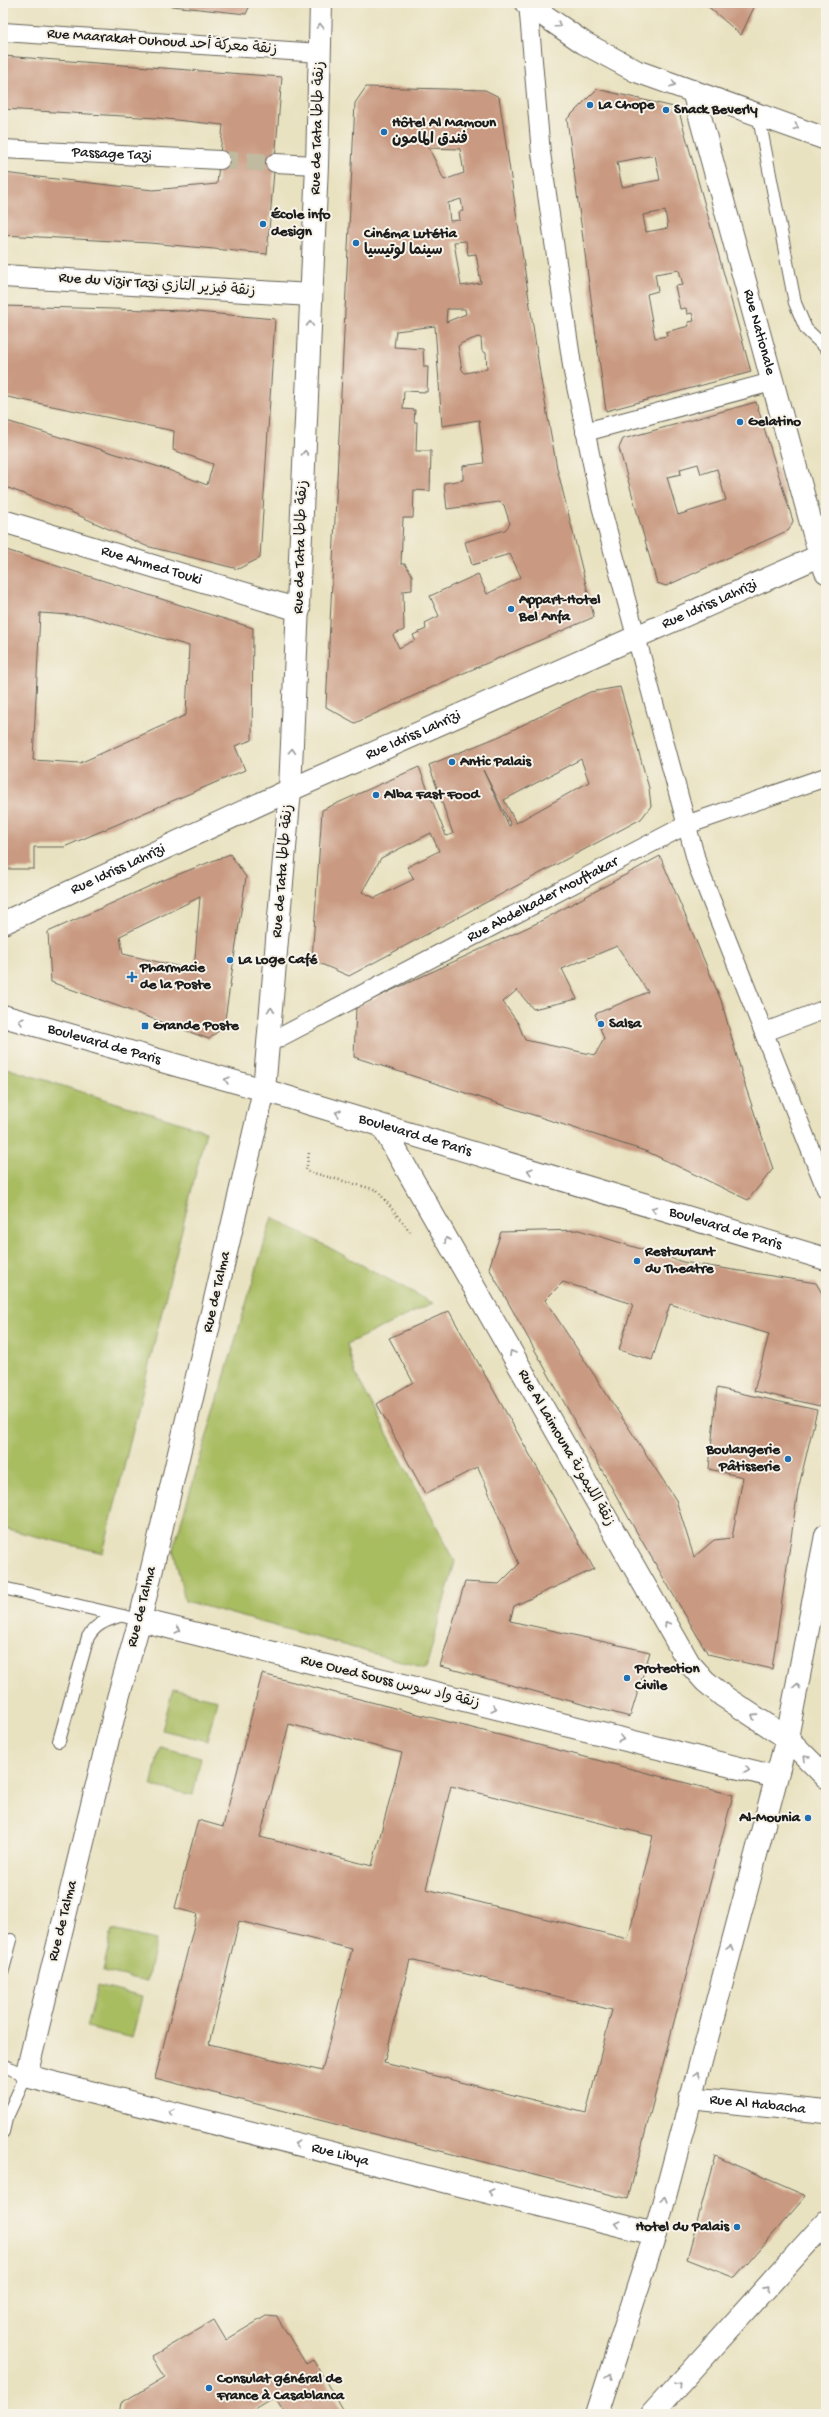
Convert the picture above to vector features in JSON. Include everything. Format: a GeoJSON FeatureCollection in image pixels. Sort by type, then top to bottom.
{"type":"FeatureCollection","features":[{"type":"Feature","properties":{"kind":"street","name":"Rue de Tata زنقة طاطا"},"geometry":{"type":"LineString","coordinates":[[264,1090],[290,790],[299,610],[317,165],[321,3]]}},
{"type":"Feature","properties":{"kind":"street"},"geometry":{"type":"LineString","coordinates":[[527,3],[584,44],[636,71],[826,138]]}},
{"type":"Feature","properties":{"kind":"street"},"geometry":{"type":"LineString","coordinates":[[527,3],[541,153],[573,372],[603,514],[686,825],[704,882],[765,1032],[826,1189]]}},
{"type":"Feature","properties":{"kind":"street","name":"Rue Maarakat Ouhoud زنقة معركة أحد"},"geometry":{"type":"LineString","coordinates":[[3,32],[320,53]]}},
{"type":"Feature","properties":{"kind":"street","name":"Rue Nationale"},"geometry":{"type":"LineString","coordinates":[[693,91],[772,382],[824,560]]}},
{"type":"Feature","properties":{"kind":"street","name":"Passage Tazi"},"geometry":{"type":"LineString","coordinates":[[3,150],[220,160]]}},
{"type":"Feature","properties":{"kind":"street"},"geometry":{"type":"LineString","coordinates":[[275,163],[317,165]]}},
{"type":"Feature","properties":{"kind":"street","name":"Rue du Vizir Tazi زنقة فيزير التازي"},"geometry":{"type":"LineString","coordinates":[[3,276],[311,295]]}},
{"type":"Feature","properties":{"kind":"street"},"geometry":{"type":"LineString","coordinates":[[585,432],[772,382]]}},
{"type":"Feature","properties":{"kind":"street","name":"Rue Ahmed Touki"},"geometry":{"type":"LineString","coordinates":[[3,521],[299,610]]}},
{"type":"Feature","properties":{"kind":"street","name":"Rue Idriss Lahrizi"},"geometry":{"type":"LineString","coordinates":[[3,923],[290,790],[636,639],[824,560]]}},
{"type":"Feature","properties":{"kind":"street","name":"Rue Abdelkader Mouftakar"},"geometry":{"type":"LineString","coordinates":[[269,1042],[686,825],[826,777]]}},
{"type":"Feature","properties":{"kind":"street"},"geometry":{"type":"LineString","coordinates":[[765,1032],[826,1009]]}},
{"type":"Feature","properties":{"kind":"street","name":"Boulevard de Paris"},"geometry":{"type":"LineString","coordinates":[[3,1016],[264,1090],[826,1259]]}},
{"type":"Feature","properties":{"kind":"street","name":"Rue de Talma"},"geometry":{"type":"LineString","coordinates":[[26,2076],[118,1698],[140,1620],[264,1090]]}},
{"type":"Feature","properties":{"kind":"street","name":"Rue Al Laimouna زنقة الليمونة"},"geometry":{"type":"LineString","coordinates":[[382,1126],[689,1663],[705,1681],[723,1696],[787,1738],[826,1778]]}},
{"type":"Feature","properties":{"kind":"street"},"geometry":{"type":"LineString","coordinates":[[597,2414],[655,2234],[787,1738],[826,1535]]}},
{"type":"Feature","properties":{"kind":"street","name":"Rue Oued Souss زنقة واد سوس"},"geometry":{"type":"LineString","coordinates":[[140,1620],[776,1777]]}},
{"type":"Feature","properties":{"kind":"street","name":"Rue Libya"},"geometry":{"type":"LineString","coordinates":[[26,2076],[655,2234]]}},
{"type":"Feature","properties":{"kind":"street","name":"Rue Al Habacha"},"geometry":{"type":"LineString","coordinates":[[690,2098],[826,2112]]}},
{"type":"Feature","properties":{"kind":"street"},"geometry":{"type":"LineString","coordinates":[[652,2414],[826,2222]]}},
{"type":"Feature","properties":{"kind":"lane"},"geometry":{"type":"LineString","coordinates":[[758,113],[795,303],[806,329],[826,348]]}},
{"type":"Feature","properties":{"kind":"lane","name":"Rue Oued Souss زنقة واد سوس"},"geometry":{"type":"LineString","coordinates":[[3,1588],[140,1620]]}},
{"type":"Feature","properties":{"kind":"lane"},"geometry":{"type":"LineString","coordinates":[[60,1741],[88,1636],[102,1621],[119,1616]]}},
{"type":"Feature","properties":{"kind":"lane"},"geometry":{"type":"LineString","coordinates":[[3,1970],[11,1940]]}},
{"type":"Feature","properties":{"kind":"lane"},"geometry":{"type":"LineString","coordinates":[[3,2065],[26,2076]]}},
{"type":"Feature","properties":{"kind":"lane","name":"Rue de Talma"},"geometry":{"type":"LineString","coordinates":[[3,2132],[5,2119],[26,2076]]}},
{"type":"Feature","properties":{"kind":"path"},"geometry":{"type":"LineString","coordinates":[[309,1153],[306,1171],[377,1190],[409,1233],[441,1230]]}},
{"type":"Feature","properties":{"kind":"green space"},"geometry":{"type":"Polygon","coordinates":[[[3,1067],[206,1131],[103,1553],[3,1528],[3,1067]]]}},
{"type":"Feature","properties":{"kind":"green space"},"geometry":{"type":"Polygon","coordinates":[[[272,1217],[433,1303],[347,1344],[355,1373],[455,1561],[426,1668],[185,1601],[173,1549],[272,1217]]]}},
{"type":"Feature","properties":{"kind":"green space"},"geometry":{"type":"Polygon","coordinates":[[[173,1689],[217,1700],[207,1741],[162,1730],[173,1689]]]}},
{"type":"Feature","properties":{"kind":"green space"},"geometry":{"type":"Polygon","coordinates":[[[160,1747],[201,1757],[193,1795],[151,1786],[160,1747]]]}},
{"type":"Feature","properties":{"kind":"green space"},"geometry":{"type":"Polygon","coordinates":[[[112,1930],[156,1940],[147,1981],[103,1971],[112,1930]]]}},
{"type":"Feature","properties":{"kind":"green space"},"geometry":{"type":"Polygon","coordinates":[[[98,1986],[142,1997],[132,2038],[87,2027],[98,1986]]]}},
{"type":"Feature","properties":{"kind":"building"},"geometry":{"type":"Polygon","coordinates":[[[144,3],[251,3],[246,14],[144,3]]]}},
{"type":"Feature","properties":{"kind":"building"},"geometry":{"type":"Polygon","coordinates":[[[704,3],[756,3],[741,35],[704,3]]]}},
{"type":"Feature","properties":{"kind":"building"},"geometry":{"type":"Polygon","coordinates":[[[3,56],[282,77],[267,254],[150,243],[3,235],[3,173],[153,190],[217,184],[223,125],[157,118],[3,109],[3,56]]]}},
{"type":"Feature","properties":{"kind":"building"},"geometry":{"type":"Polygon","coordinates":[[[366,87],[485,90],[499,97],[541,380],[557,468],[594,617],[450,679],[355,723],[326,707],[355,103],[366,87]],[[429,148],[444,180],[464,173],[460,149],[429,148]],[[461,199],[448,203],[450,221],[460,220],[459,212],[463,211],[461,199]],[[466,241],[454,242],[461,286],[481,283],[476,254],[468,255],[466,241]],[[447,309],[446,322],[466,314],[465,309],[447,309]],[[435,326],[396,331],[394,347],[423,349],[424,367],[428,367],[427,392],[404,391],[403,409],[415,410],[414,422],[417,422],[416,451],[431,451],[430,491],[414,490],[413,518],[403,518],[401,564],[405,564],[412,575],[412,590],[403,591],[404,630],[393,635],[399,648],[415,640],[413,635],[426,629],[425,623],[439,616],[430,596],[478,574],[487,594],[521,577],[510,554],[472,565],[465,542],[505,530],[510,524],[504,505],[499,502],[447,509],[444,483],[463,480],[463,466],[484,463],[479,420],[442,426],[435,326]],[[478,337],[458,346],[462,370],[465,373],[487,369],[486,353],[482,351],[481,338],[478,337]]]}},
{"type":"Feature","properties":{"kind":"building"},"geometry":{"type":"Polygon","coordinates":[[[597,89],[678,108],[751,372],[606,411],[567,119],[597,89]],[[655,155],[617,162],[622,187],[660,180],[655,155]],[[665,211],[643,215],[646,232],[668,228],[665,211]],[[679,270],[655,274],[658,291],[647,294],[655,338],[667,336],[666,332],[689,326],[688,322],[694,321],[692,313],[687,314],[686,308],[680,309],[675,286],[683,285],[679,270]]]}},
{"type":"Feature","properties":{"kind":"building"},"geometry":{"type":"Polygon","coordinates":[[[3,306],[185,311],[275,319],[260,558],[238,569],[146,546],[69,511],[3,486],[3,420],[166,469],[207,485],[213,464],[173,450],[174,431],[3,396],[3,306]]]}},
{"type":"Feature","properties":{"kind":"building"},"geometry":{"type":"Polygon","coordinates":[[[756,402],[793,521],[789,530],[666,586],[657,583],[619,448],[623,439],[756,402]],[[698,464],[680,469],[681,474],[667,477],[678,515],[726,500],[717,469],[701,474],[698,464]]]}},
{"type":"Feature","properties":{"kind":"building"},"geometry":{"type":"Polygon","coordinates":[[[3,549],[253,628],[252,740],[235,746],[245,770],[64,847],[34,847],[34,869],[3,869],[3,549]],[[40,613],[33,760],[80,763],[186,715],[189,646],[86,616],[40,613]]]}},
{"type":"Feature","properties":{"kind":"building"},"geometry":{"type":"Polygon","coordinates":[[[620,687],[649,788],[651,806],[641,819],[349,976],[312,960],[322,810],[419,767],[446,836],[453,834],[429,765],[500,736],[590,692],[620,687]],[[581,759],[504,800],[516,823],[589,782],[581,759]],[[483,770],[509,826],[511,825],[483,770]],[[431,833],[381,858],[362,892],[375,898],[414,879],[407,867],[439,851],[431,833]]]}},
{"type":"Feature","properties":{"kind":"building"},"geometry":{"type":"Polygon","coordinates":[[[230,854],[246,877],[224,1026],[209,1039],[51,982],[48,932],[159,882],[230,854]],[[200,897],[120,936],[123,954],[194,970],[200,897]]]}},
{"type":"Feature","properties":{"kind":"building"},"geometry":{"type":"Polygon","coordinates":[[[660,856],[721,1000],[745,1085],[773,1169],[748,1200],[648,1152],[354,1057],[356,1007],[537,923],[660,856]],[[617,946],[562,969],[577,999],[533,1009],[517,990],[503,1002],[518,1023],[525,1040],[595,1055],[604,1039],[595,1014],[648,992],[617,946]]]}},
{"type":"Feature","properties":{"kind":"building"},"geometry":{"type":"Polygon","coordinates":[[[579,1230],[683,1262],[816,1283],[826,1300],[826,1380],[820,1406],[754,1391],[769,1334],[670,1304],[652,1360],[619,1350],[633,1304],[563,1282],[545,1300],[676,1500],[694,1557],[714,1540],[732,1538],[743,1477],[709,1469],[717,1388],[817,1410],[798,1490],[772,1669],[708,1654],[632,1524],[489,1268],[501,1232],[579,1230]]]}},
{"type":"Feature","properties":{"kind":"building"},"geometry":{"type":"Polygon","coordinates":[[[449,1311],[594,1569],[514,1606],[510,1621],[650,1652],[630,1717],[440,1666],[465,1582],[499,1584],[519,1564],[478,1467],[425,1494],[377,1404],[413,1382],[389,1338],[449,1311]]]}},
{"type":"Feature","properties":{"kind":"building"},"geometry":{"type":"Polygon","coordinates":[[[262,1674],[733,1795],[628,2199],[155,2078],[197,1914],[175,1908],[198,1820],[223,1827],[262,1674]],[[289,1724],[260,1837],[372,1866],[402,1753],[289,1724]],[[451,1786],[426,1889],[628,1939],[653,1836],[451,1786]],[[239,1921],[209,2044],[322,2071],[352,1949],[239,1921]],[[410,1960],[384,2063],[586,2113],[612,2010],[410,1960]]]}},
{"type":"Feature","properties":{"kind":"building","name":"Hotel du Palais"},"geometry":{"type":"Polygon","coordinates":[[[715,2156],[806,2196],[735,2278],[687,2259],[715,2156]]]}},
{"type":"Feature","properties":{"kind":"building"},"geometry":{"type":"Polygon","coordinates":[[[266,2316],[277,2317],[306,2364],[313,2360],[345,2414],[285,2414],[275,2398],[255,2410],[257,2414],[119,2414],[121,2403],[165,2377],[152,2356],[214,2320],[226,2340],[266,2316]]]}},
{"type":"Feature","properties":{"kind":"tunnel"},"geometry":{"type":"LineString","coordinates":[[220,160],[275,163]]}},
{"type":"Feature","properties":{"kind":"place","name":"La Chope"},"geometry":{"type":"Point","coordinates":[590,105]}},
{"type":"Feature","properties":{"kind":"place","name":"Snack Beverly"},"geometry":{"type":"Point","coordinates":[666,110]}},
{"type":"Feature","properties":{"kind":"place","name":"Hôtel Al Mamoun فندق المامون"},"geometry":{"type":"Point","coordinates":[384,132]}},
{"type":"Feature","properties":{"kind":"place","name":"École info design"},"geometry":{"type":"Point","coordinates":[263,224]}},
{"type":"Feature","properties":{"kind":"place","name":"Cinéma Lutétia سينما لوتيسيا"},"geometry":{"type":"Point","coordinates":[356,243]}},
{"type":"Feature","properties":{"kind":"place","name":"Gelatino"},"geometry":{"type":"Point","coordinates":[740,422]}},
{"type":"Feature","properties":{"kind":"place","name":"Appart-Hotel Bel Anfa"},"geometry":{"type":"Point","coordinates":[511,609]}},
{"type":"Feature","properties":{"kind":"place","name":"Antic Palais"},"geometry":{"type":"Point","coordinates":[452,762]}},
{"type":"Feature","properties":{"kind":"place","name":"Alba Fast Food"},"geometry":{"type":"Point","coordinates":[376,795]}},
{"type":"Feature","properties":{"kind":"place","name":"La Loge Café"},"geometry":{"type":"Point","coordinates":[230,960]}},
{"type":"Feature","properties":{"kind":"place","name":"Pharmacie de la Poste"},"geometry":{"type":"Point","coordinates":[132,977]}},
{"type":"Feature","properties":{"kind":"place","name":"Salsa"},"geometry":{"type":"Point","coordinates":[601,1024]}},
{"type":"Feature","properties":{"kind":"place","name":"Grande Poste"},"geometry":{"type":"Point","coordinates":[145,1026]}},
{"type":"Feature","properties":{"kind":"place","name":"Restaurant du Theatre"},"geometry":{"type":"Point","coordinates":[637,1261]}},
{"type":"Feature","properties":{"kind":"place","name":"Boulangerie Pâtisserie"},"geometry":{"type":"Point","coordinates":[788,1459]}},
{"type":"Feature","properties":{"kind":"place","name":"Protection Civile"},"geometry":{"type":"Point","coordinates":[627,1678]}},
{"type":"Feature","properties":{"kind":"place","name":"Al-Mounia"},"geometry":{"type":"Point","coordinates":[808,1818]}},
{"type":"Feature","properties":{"kind":"place","name":"Hotel du Palais"},"geometry":{"type":"Point","coordinates":[737,2227]}},
{"type":"Feature","properties":{"kind":"place","name":"Consulat général de France à Casablanca"},"geometry":{"type":"Point","coordinates":[209,2388]}}]}
